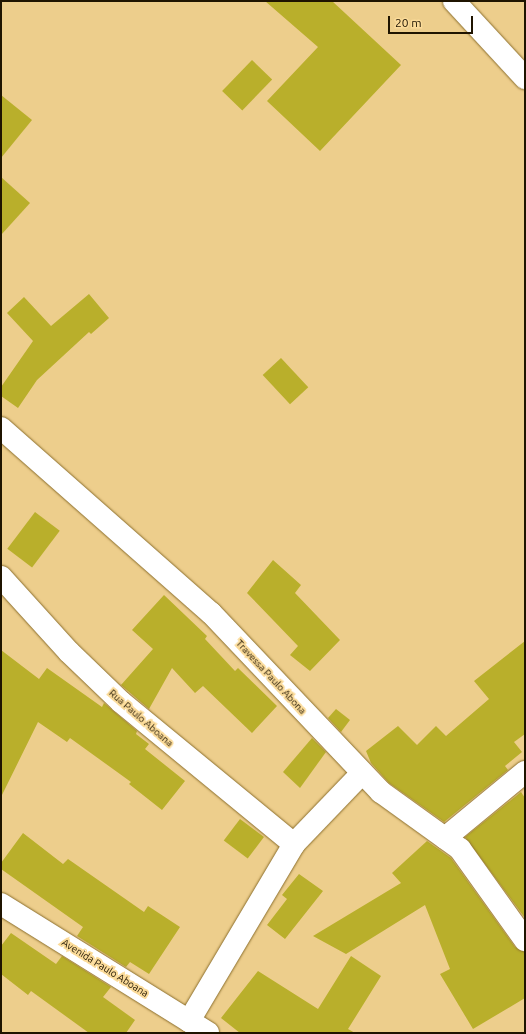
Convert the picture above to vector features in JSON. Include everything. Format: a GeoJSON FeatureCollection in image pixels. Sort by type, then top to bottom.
{"type":"FeatureCollection","features":[{"type":"Feature","properties":{"kind":"street"},"geometry":{"type":"LineString","coordinates":[[454,1],[525,78]]}},
{"type":"Feature","properties":{"kind":"street","name":"Travessa Paulo Abona"},"geometry":{"type":"LineString","coordinates":[[1,428],[211,613],[362,773],[399,807],[460,849],[474,865],[525,940]]}},
{"type":"Feature","properties":{"kind":"street","name":"Rua Paulo Aboana"},"geometry":{"type":"LineString","coordinates":[[1,577],[69,652],[121,702],[294,844]]}},
{"type":"Feature","properties":{"kind":"street"},"geometry":{"type":"LineString","coordinates":[[445,838],[525,772]]}},
{"type":"Feature","properties":{"kind":"street"},"geometry":{"type":"LineString","coordinates":[[189,1021],[294,844],[362,773]]}},
{"type":"Feature","properties":{"kind":"street","name":"Avenida Paulo Aboana"},"geometry":{"type":"LineString","coordinates":[[1,904],[208,1033]]}},
{"type":"Feature","properties":{"kind":"building"},"geometry":{"type":"Polygon","coordinates":[[[265,1],[332,1],[401,65],[320,151],[267,101],[318,47],[265,1]]]}},
{"type":"Feature","properties":{"kind":"building"},"geometry":{"type":"Polygon","coordinates":[[[252,60],[272,79],[242,110],[222,91],[252,60]]]}},
{"type":"Feature","properties":{"kind":"building"},"geometry":{"type":"Polygon","coordinates":[[[1,95],[32,120],[1,158],[1,95]]]}},
{"type":"Feature","properties":{"kind":"building"},"geometry":{"type":"Polygon","coordinates":[[[1,177],[30,203],[1,235],[1,177]]]}},
{"type":"Feature","properties":{"kind":"building"},"geometry":{"type":"Polygon","coordinates":[[[89,294],[109,318],[91,334],[89,332],[37,380],[18,408],[1,396],[1,387],[33,341],[7,313],[24,297],[51,326],[89,294]]]}},
{"type":"Feature","properties":{"kind":"building"},"geometry":{"type":"Polygon","coordinates":[[[281,358],[308,387],[290,404],[263,375],[281,358]]]}},
{"type":"Feature","properties":{"kind":"building"},"geometry":{"type":"Polygon","coordinates":[[[35,512],[60,531],[32,567],[7,549],[35,512]]]}},
{"type":"Feature","properties":{"kind":"building"},"geometry":{"type":"Polygon","coordinates":[[[273,560],[301,585],[295,593],[340,640],[310,671],[290,655],[298,646],[247,593],[273,560]]]}},
{"type":"Feature","properties":{"kind":"building"},"geometry":{"type":"Polygon","coordinates":[[[164,595],[207,636],[205,639],[235,671],[238,668],[277,706],[252,733],[203,686],[195,693],[172,668],[149,709],[121,685],[153,649],[132,630],[164,595]]]}},
{"type":"Feature","properties":{"kind":"building"},"geometry":{"type":"Polygon","coordinates":[[[525,641],[525,734],[514,742],[522,752],[505,766],[508,770],[444,822],[389,783],[371,763],[366,751],[398,726],[417,745],[436,726],[446,736],[489,699],[474,681],[525,641]]]}},
{"type":"Feature","properties":{"kind":"building"},"geometry":{"type":"Polygon","coordinates":[[[1,650],[39,679],[47,668],[102,707],[104,703],[137,731],[136,734],[149,744],[145,749],[185,781],[162,810],[129,784],[131,782],[70,738],[67,742],[38,722],[1,797],[1,650]]]}},
{"type":"Feature","properties":{"kind":"building"},"geometry":{"type":"Polygon","coordinates":[[[336,709],[350,720],[341,732],[328,718],[336,709]]]}},
{"type":"Feature","properties":{"kind":"building"},"geometry":{"type":"Polygon","coordinates":[[[312,738],[326,752],[300,788],[283,772],[312,738]]]}},
{"type":"Feature","properties":{"kind":"building"},"geometry":{"type":"Polygon","coordinates":[[[521,792],[525,798],[525,918],[465,837],[521,792]]]}},
{"type":"Feature","properties":{"kind":"building"},"geometry":{"type":"Polygon","coordinates":[[[240,819],[264,837],[248,859],[224,841],[240,819]]]}},
{"type":"Feature","properties":{"kind":"building"},"geometry":{"type":"Polygon","coordinates":[[[23,833],[63,864],[68,859],[144,912],[148,906],[180,927],[149,974],[130,962],[126,967],[77,936],[83,927],[1,869],[1,863],[23,833]]]}},
{"type":"Feature","properties":{"kind":"building"},"geometry":{"type":"Polygon","coordinates":[[[427,841],[451,858],[515,947],[525,952],[525,998],[473,1029],[440,974],[450,969],[425,905],[346,954],[313,936],[401,883],[392,873],[427,841]]]}},
{"type":"Feature","properties":{"kind":"building"},"geometry":{"type":"Polygon","coordinates":[[[299,874],[323,891],[285,939],[267,925],[287,899],[282,895],[299,874]]]}},
{"type":"Feature","properties":{"kind":"building"},"geometry":{"type":"Polygon","coordinates":[[[11,933],[56,964],[62,956],[111,987],[103,997],[135,1020],[126,1033],[89,1033],[31,991],[28,995],[1,974],[1,946],[11,933]]]}},
{"type":"Feature","properties":{"kind":"building"},"geometry":{"type":"Polygon","coordinates":[[[351,956],[381,976],[348,1029],[355,1033],[240,1033],[221,1018],[258,971],[318,1009],[351,956]]]}}]}
